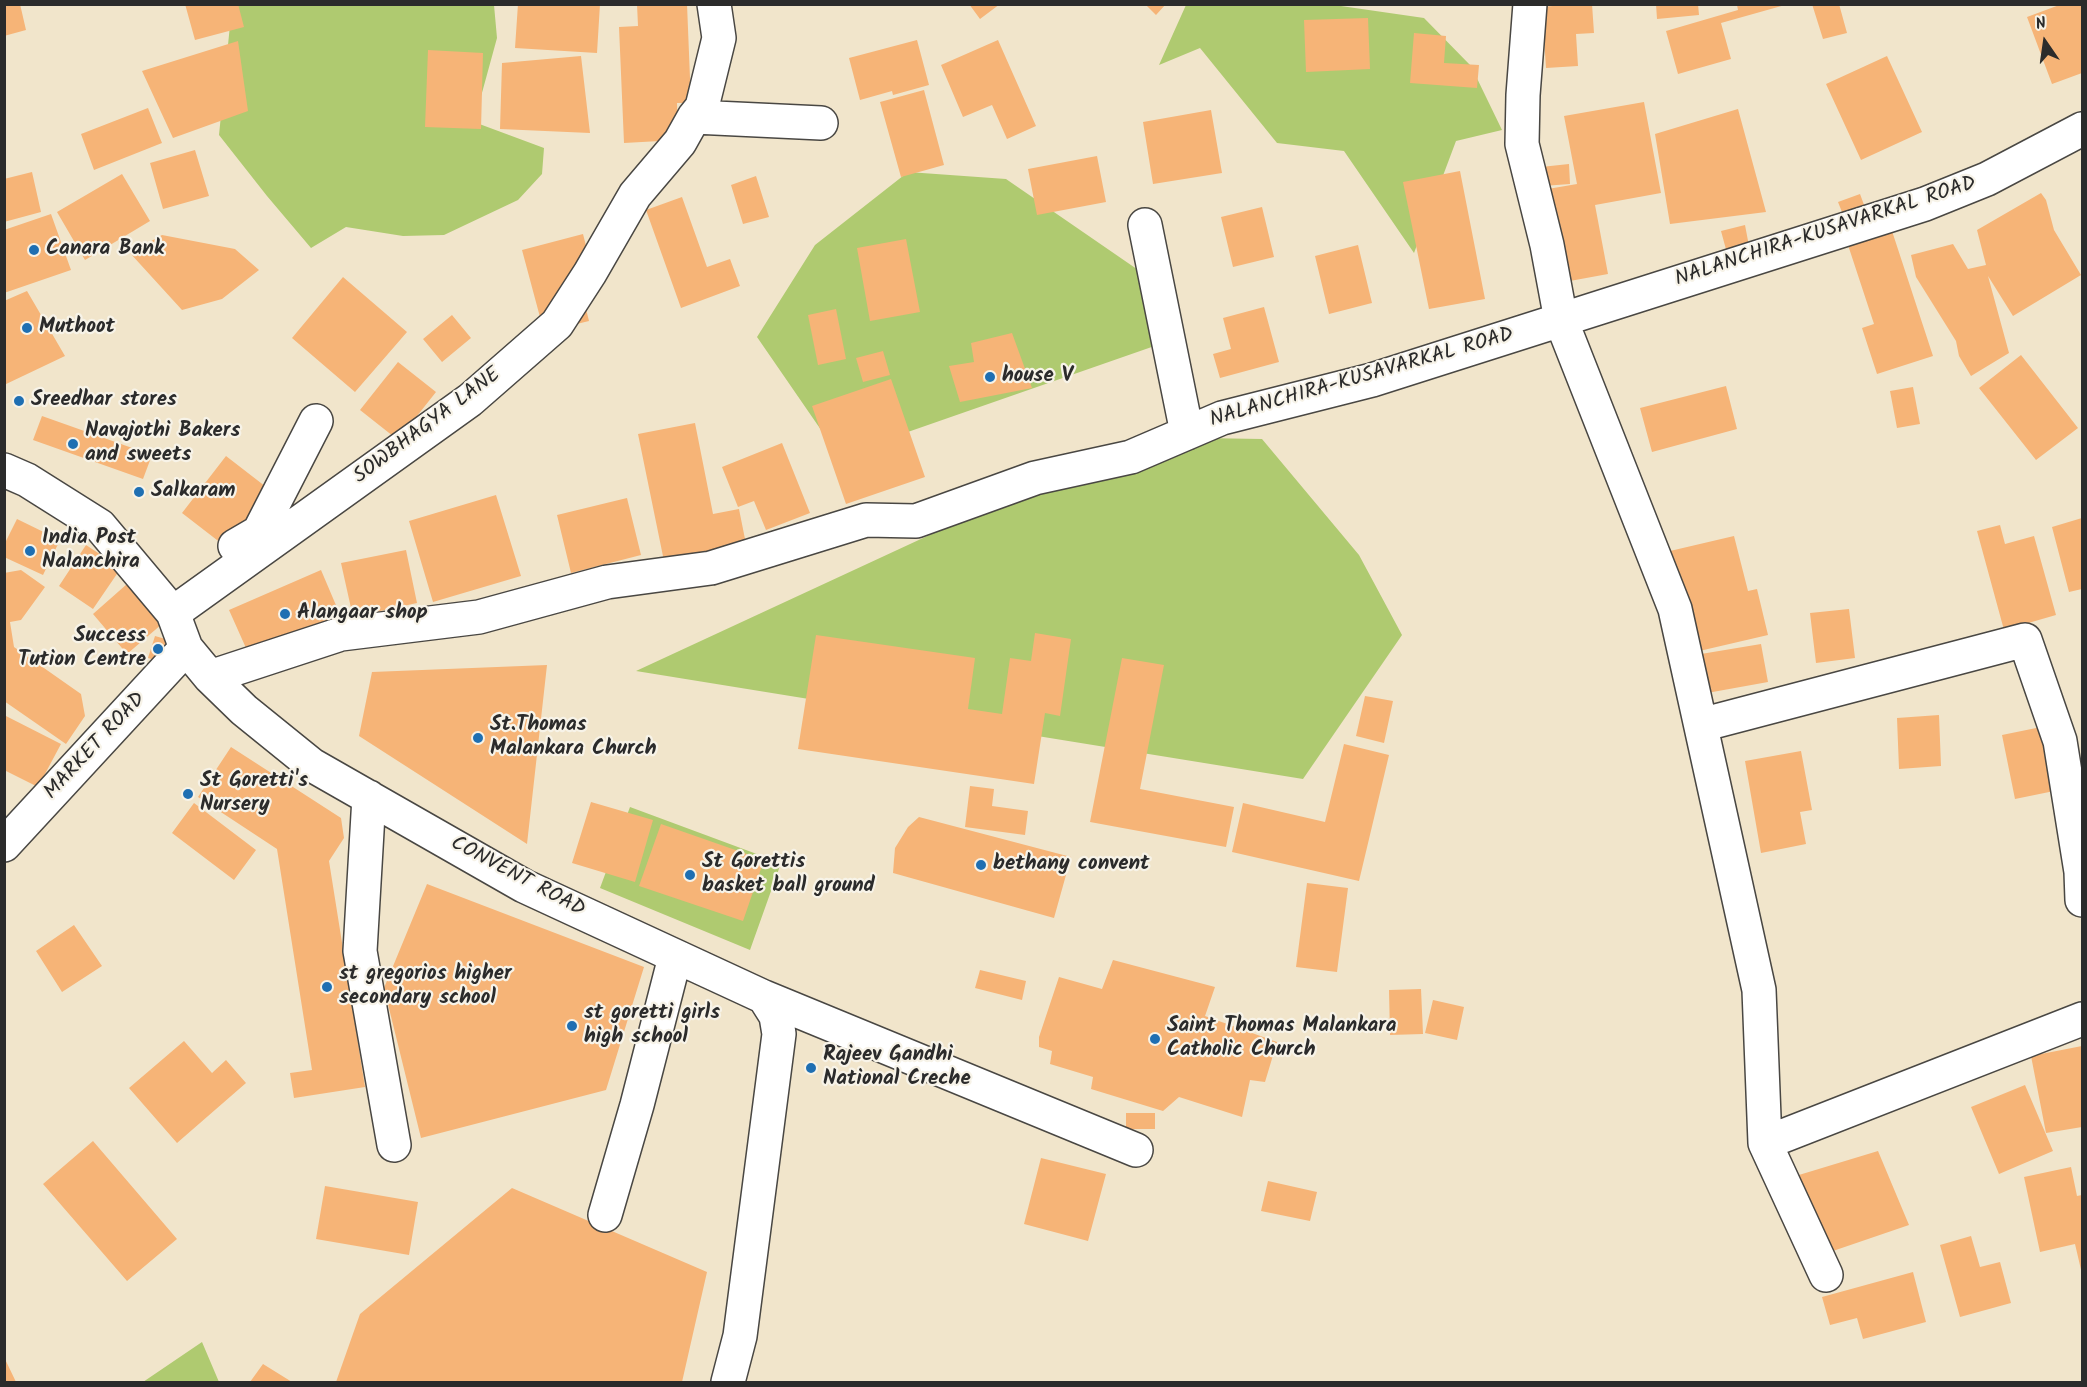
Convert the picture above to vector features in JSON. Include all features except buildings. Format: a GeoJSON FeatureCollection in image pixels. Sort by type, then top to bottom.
{"type":"FeatureCollection","features":[{"type":"Feature","properties":{"kind":"street","name":"SOWBHAGYA LANE"},"geometry":{"type":"LineString","coordinates":[[166,606],[470,400],[557,324],[590,273],[635,195],[680,142],[698,112],[719,38],[714,4]]}},
{"type":"Feature","properties":{"kind":"street"},"geometry":{"type":"LineString","coordinates":[[1530,4],[1522,144],[1561,320],[1676,609],[1759,990],[1765,1143],[1826,1275]]}},
{"type":"Feature","properties":{"kind":"street"},"geometry":{"type":"LineString","coordinates":[[698,112],[821,123]]}},
{"type":"Feature","properties":{"kind":"street","name":"NALANCHIRA-KUSAVARKAL ROAD"},"geometry":{"type":"LineString","coordinates":[[210,677],[341,634],[479,617],[607,582],[711,568],[866,520],[916,521],[1035,478],[1131,457],[1222,418],[1372,380],[1925,204],[1987,179],[2082,129]]}},
{"type":"Feature","properties":{"kind":"street"},"geometry":{"type":"LineString","coordinates":[[1145,225],[1187,433]]}},
{"type":"Feature","properties":{"kind":"street"},"geometry":{"type":"LineString","coordinates":[[166,606],[199,567],[259,532],[316,421]]}},
{"type":"Feature","properties":{"kind":"street","name":"CONVENT ROAD"},"geometry":{"type":"LineString","coordinates":[[4,470],[27,480],[100,526],[166,606],[186,648],[210,677],[244,710],[312,765],[524,886],[675,957],[764,997],[1136,1150]]}},
{"type":"Feature","properties":{"kind":"street"},"geometry":{"type":"LineString","coordinates":[[1701,725],[2025,640],[2060,741],[2081,872],[2082,900]]}},
{"type":"Feature","properties":{"kind":"street","name":"MARKET ROAD"},"geometry":{"type":"LineString","coordinates":[[4,845],[186,648]]}},
{"type":"Feature","properties":{"kind":"street"},"geometry":{"type":"LineString","coordinates":[[369,797],[360,951],[394,1145]]}},
{"type":"Feature","properties":{"kind":"street"},"geometry":{"type":"LineString","coordinates":[[605,1215],[637,1106],[675,957]]}},
{"type":"Feature","properties":{"kind":"street"},"geometry":{"type":"LineString","coordinates":[[728,1383],[740,1336],[779,1034],[776,1016],[764,997]]}},
{"type":"Feature","properties":{"kind":"street"},"geometry":{"type":"LineString","coordinates":[[1765,1143],[2082,1019]]}},
{"type":"Feature","properties":{"kind":"green space"},"geometry":{"type":"Polygon","coordinates":[[[232,5],[494,5],[497,38],[474,122],[544,148],[542,174],[518,200],[444,235],[403,236],[346,227],[311,248],[219,135],[232,5]]]}},
{"type":"Feature","properties":{"kind":"green space"},"geometry":{"type":"Polygon","coordinates":[[[1186,5],[1334,5],[1424,18],[1471,66],[1502,130],[1456,141],[1414,253],[1344,151],[1277,143],[1200,48],[1159,65],[1186,5]]]}},
{"type":"Feature","properties":{"kind":"green space"},"geometry":{"type":"Polygon","coordinates":[[[908,172],[1006,179],[1144,274],[1166,342],[839,456],[757,337],[815,245],[908,172]]]}},
{"type":"Feature","properties":{"kind":"green space"},"geometry":{"type":"Polygon","coordinates":[[[1141,437],[1262,439],[1359,555],[1402,635],[1303,779],[636,671],[1141,437]]]}},
{"type":"Feature","properties":{"kind":"green space","name":"St Gorettis basket ball ground"},"geometry":{"type":"Polygon","coordinates":[[[630,807],[781,863],[750,950],[600,888],[630,807]]]}},
{"type":"Feature","properties":{"kind":"green space"},"geometry":{"type":"Polygon","coordinates":[[[202,1342],[219,1382],[143,1382],[202,1342]]]}},
{"type":"Feature","properties":{"kind":"place","name":"Canara Bank"},"geometry":{"type":"Point","coordinates":[34,250]}},
{"type":"Feature","properties":{"kind":"place","name":"Muthoot"},"geometry":{"type":"Point","coordinates":[27,328]}},
{"type":"Feature","properties":{"kind":"place","name":"house V"},"geometry":{"type":"Point","coordinates":[990,377]}},
{"type":"Feature","properties":{"kind":"place","name":"Sreedhar stores"},"geometry":{"type":"Point","coordinates":[19,401]}},
{"type":"Feature","properties":{"kind":"place","name":"Navajothi Bakers and sweets"},"geometry":{"type":"Point","coordinates":[73,444]}},
{"type":"Feature","properties":{"kind":"place","name":"Salkaram"},"geometry":{"type":"Point","coordinates":[139,492]}},
{"type":"Feature","properties":{"kind":"place","name":"India Post Nalanchira"},"geometry":{"type":"Point","coordinates":[30,551]}},
{"type":"Feature","properties":{"kind":"place","name":"Alangaar shop"},"geometry":{"type":"Point","coordinates":[285,614]}},
{"type":"Feature","properties":{"kind":"place","name":"Success Tution Centre"},"geometry":{"type":"Point","coordinates":[158,649]}},
{"type":"Feature","properties":{"kind":"place","name":"St.Thomas Malankara Church"},"geometry":{"type":"Point","coordinates":[478,738]}},
{"type":"Feature","properties":{"kind":"place","name":"St Goretti's Nursery"},"geometry":{"type":"Point","coordinates":[188,794]}},
{"type":"Feature","properties":{"kind":"place","name":"bethany convent"},"geometry":{"type":"Point","coordinates":[981,865]}},
{"type":"Feature","properties":{"kind":"place","name":"St Gorettis basket ball ground"},"geometry":{"type":"Point","coordinates":[690,875]}},
{"type":"Feature","properties":{"kind":"place","name":"st gregorios higher secondary school"},"geometry":{"type":"Point","coordinates":[327,987]}},
{"type":"Feature","properties":{"kind":"place","name":"st goretti girls high school"},"geometry":{"type":"Point","coordinates":[572,1026]}},
{"type":"Feature","properties":{"kind":"place","name":"Saint Thomas Malankara Catholic Church"},"geometry":{"type":"Point","coordinates":[1155,1039]}},
{"type":"Feature","properties":{"kind":"place","name":"Rajeev Gandhi National Creche"},"geometry":{"type":"Point","coordinates":[811,1068]}}]}
